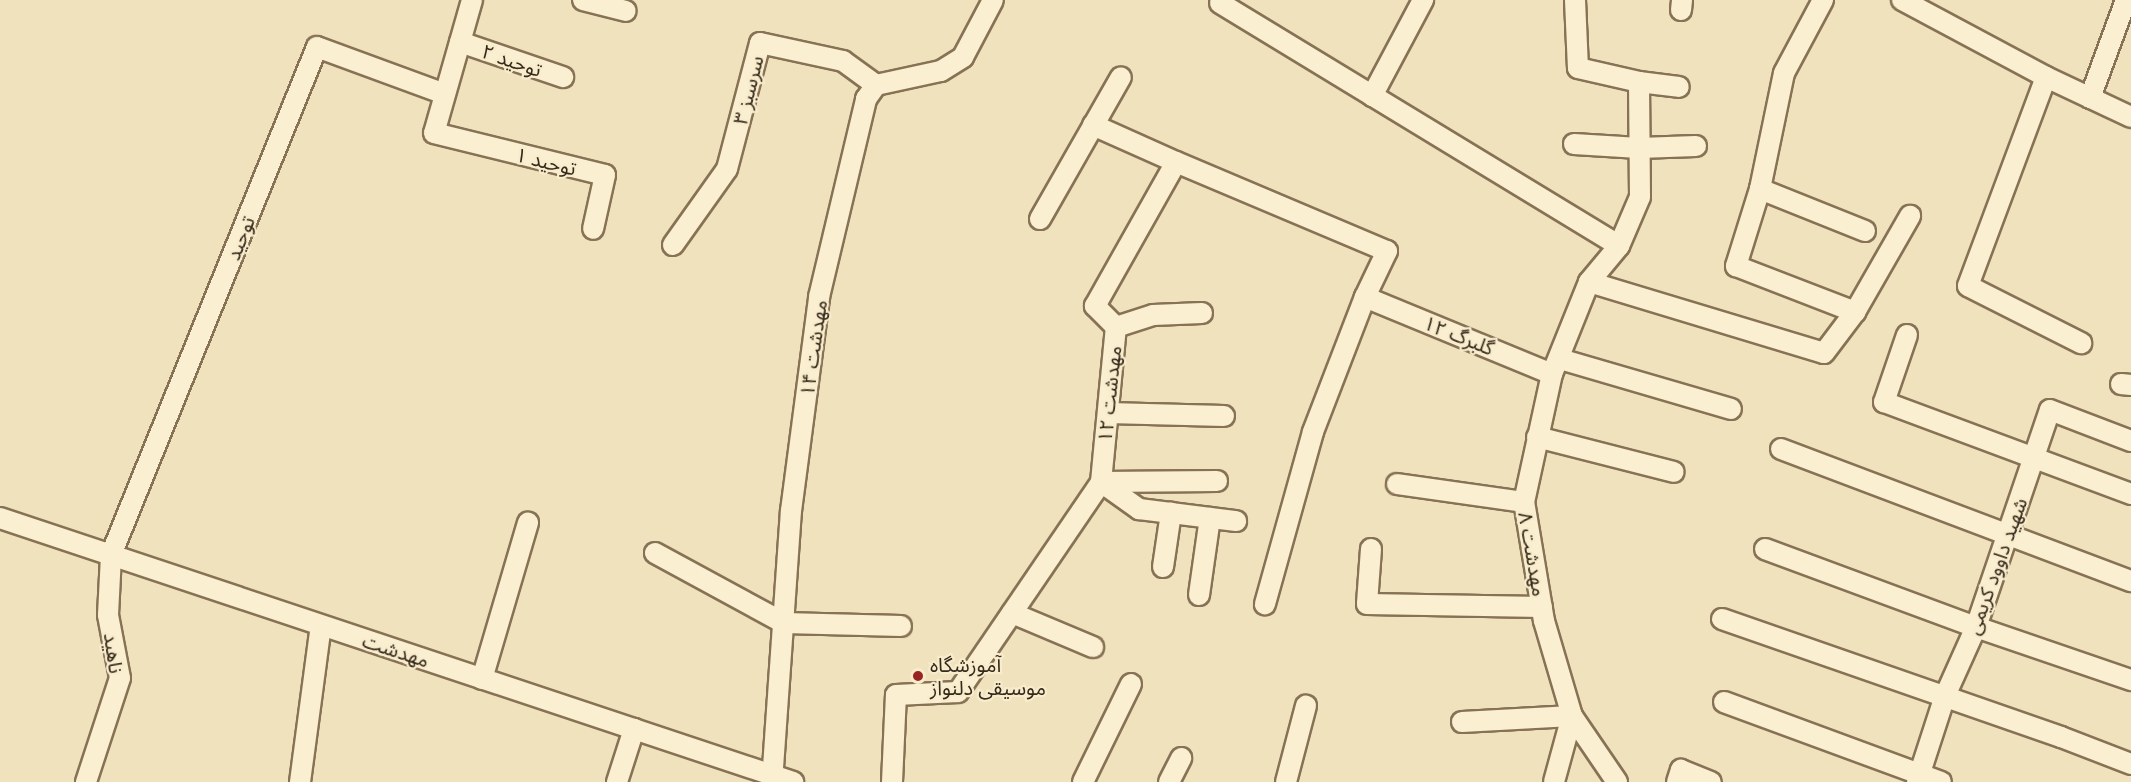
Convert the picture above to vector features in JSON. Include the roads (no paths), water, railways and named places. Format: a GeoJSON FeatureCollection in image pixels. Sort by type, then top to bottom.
{"type":"FeatureCollection","features":[{"type":"Feature","properties":{"kind":"street"},"geometry":{"type":"LineString","coordinates":[[445,94],[472,0]]}},
{"type":"Feature","properties":{"kind":"street"},"geometry":{"type":"LineString","coordinates":[[584,0],[626,11]]}},
{"type":"Feature","properties":{"kind":"street"},"geometry":{"type":"LineString","coordinates":[[876,86],[941,70],[963,57],[993,0]]}},
{"type":"Feature","properties":{"kind":"street"},"geometry":{"type":"LineString","coordinates":[[1372,96],[1424,0]]}},
{"type":"Feature","properties":{"kind":"street"},"geometry":{"type":"LineString","coordinates":[[1575,0],[1578,68],[1639,82],[1679,87]]}},
{"type":"Feature","properties":{"kind":"street"},"geometry":{"type":"LineString","coordinates":[[1823,0],[1784,73],[1761,189],[1736,266],[1855,312]]}},
{"type":"Feature","properties":{"kind":"street"},"geometry":{"type":"LineString","coordinates":[[1902,0],[2046,77],[2131,117]]}},
{"type":"Feature","properties":{"kind":"street"},"geometry":{"type":"LineString","coordinates":[[2090,98],[2126,0]]}},
{"type":"Feature","properties":{"kind":"street"},"geometry":{"type":"LineString","coordinates":[[1220,3],[1619,246]]}},
{"type":"Feature","properties":{"kind":"street","name":"توحید ۲"},"geometry":{"type":"LineString","coordinates":[[460,42],[563,77]]}},
{"type":"Feature","properties":{"kind":"street","name":"سرسبز ۳"},"geometry":{"type":"LineString","coordinates":[[673,245],[727,169],[760,43],[843,61],[876,86]]}},
{"type":"Feature","properties":{"kind":"street","name":"توحید"},"geometry":{"type":"LineString","coordinates":[[111,555],[317,47],[445,94]]}},
{"type":"Feature","properties":{"kind":"street"},"geometry":{"type":"LineString","coordinates":[[1040,219],[1121,77]]}},
{"type":"Feature","properties":{"kind":"street"},"geometry":{"type":"LineString","coordinates":[[2046,77],[1968,286],[2081,343]]}},
{"type":"Feature","properties":{"kind":"street","name":"مهدشت ۸"},"geometry":{"type":"LineString","coordinates":[[1617,782],[1572,716],[1542,607],[1524,502],[1537,437],[1556,366],[1589,282],[1619,246],[1640,197],[1639,82]]}},
{"type":"Feature","properties":{"kind":"street","name":"مهدشت ۱۴"},"geometry":{"type":"LineString","coordinates":[[773,779],[791,511],[819,297],[866,99],[876,86]]}},
{"type":"Feature","properties":{"kind":"street","name":"توحید ۱"},"geometry":{"type":"LineString","coordinates":[[445,94],[434,133],[605,176],[593,229]]}},
{"type":"Feature","properties":{"kind":"street"},"geometry":{"type":"LineString","coordinates":[[1093,125],[1387,251],[1365,297],[1313,432],[1265,604]]}},
{"type":"Feature","properties":{"kind":"street"},"geometry":{"type":"LineString","coordinates":[[1574,144],[1639,148],[1696,146]]}},
{"type":"Feature","properties":{"kind":"street","name":"مهدشت ۱۲"},"geometry":{"type":"LineString","coordinates":[[892,782],[896,696],[958,692],[1101,482],[1116,327],[1095,306],[1176,162]]}},
{"type":"Feature","properties":{"kind":"street"},"geometry":{"type":"LineString","coordinates":[[1761,189],[1865,231]]}},
{"type":"Feature","properties":{"kind":"street"},"geometry":{"type":"LineString","coordinates":[[1589,282],[1824,353],[1855,312],[1910,216]]}},
{"type":"Feature","properties":{"kind":"street","name":"گلبرگ ١٢"},"geometry":{"type":"LineString","coordinates":[[1365,297],[1556,366],[1731,409]]}},
{"type":"Feature","properties":{"kind":"street"},"geometry":{"type":"LineString","coordinates":[[1116,327],[1153,315],[1202,313]]}},
{"type":"Feature","properties":{"kind":"street"},"geometry":{"type":"LineString","coordinates":[[1907,335],[1884,402],[2131,494]]}},
{"type":"Feature","properties":{"kind":"street","name":"شهید داوود کریمی"},"geometry":{"type":"LineString","coordinates":[[1918,778],[1945,696],[1976,627],[2050,410],[2131,441]]}},
{"type":"Feature","properties":{"kind":"street"},"geometry":{"type":"LineString","coordinates":[[1108,413],[1224,416]]}},
{"type":"Feature","properties":{"kind":"street"},"geometry":{"type":"LineString","coordinates":[[1537,437],[1674,472]]}},
{"type":"Feature","properties":{"kind":"street"},"geometry":{"type":"LineString","coordinates":[[1780,449],[2009,533],[2131,581]]}},
{"type":"Feature","properties":{"kind":"street"},"geometry":{"type":"LineString","coordinates":[[1101,482],[1217,481]]}},
{"type":"Feature","properties":{"kind":"street"},"geometry":{"type":"LineString","coordinates":[[1101,482],[1140,509],[1236,521]]}},
{"type":"Feature","properties":{"kind":"street"},"geometry":{"type":"LineString","coordinates":[[1397,484],[1524,502]]}},
{"type":"Feature","properties":{"kind":"street"},"geometry":{"type":"LineString","coordinates":[[1164,567],[1171,513]]}},
{"type":"Feature","properties":{"kind":"street","name":"مهدشت"},"geometry":{"type":"LineString","coordinates":[[0,518],[634,729],[773,779],[793,782]]}},
{"type":"Feature","properties":{"kind":"street"},"geometry":{"type":"LineString","coordinates":[[1199,595],[1210,518]]}},
{"type":"Feature","properties":{"kind":"street"},"geometry":{"type":"LineString","coordinates":[[482,679],[528,523]]}},
{"type":"Feature","properties":{"kind":"street"},"geometry":{"type":"LineString","coordinates":[[1371,549],[1367,604],[1542,607]]}},
{"type":"Feature","properties":{"kind":"street"},"geometry":{"type":"LineString","coordinates":[[1765,549],[1976,627],[2131,680]]}},
{"type":"Feature","properties":{"kind":"street"},"geometry":{"type":"LineString","coordinates":[[655,554],[784,624],[901,626]]}},
{"type":"Feature","properties":{"kind":"street","name":"ناهید"},"geometry":{"type":"LineString","coordinates":[[86,782],[120,678],[108,615],[111,555]]}},
{"type":"Feature","properties":{"kind":"street"},"geometry":{"type":"LineString","coordinates":[[1012,613],[1093,647]]}},
{"type":"Feature","properties":{"kind":"street"},"geometry":{"type":"LineString","coordinates":[[1722,619],[1945,696],[2131,764]]}},
{"type":"Feature","properties":{"kind":"street"},"geometry":{"type":"LineString","coordinates":[[300,782],[321,625]]}},
{"type":"Feature","properties":{"kind":"street"},"geometry":{"type":"LineString","coordinates":[[1083,782],[1131,684]]}},
{"type":"Feature","properties":{"kind":"street"},"geometry":{"type":"LineString","coordinates":[[1724,702],[1918,778],[1941,782]]}},
{"type":"Feature","properties":{"kind":"street"},"geometry":{"type":"LineString","coordinates":[[1286,782],[1306,706]]}},
{"type":"Feature","properties":{"kind":"street"},"geometry":{"type":"LineString","coordinates":[[1462,722],[1572,716],[1554,782]]}},
{"type":"Feature","properties":{"kind":"street"},"geometry":{"type":"LineString","coordinates":[[617,782],[634,729]]}},
{"type":"Feature","properties":{"kind":"street"},"geometry":{"type":"LineString","coordinates":[[1168,782],[1181,758]]}},
{"type":"Feature","properties":{"kind":"street"},"geometry":{"type":"LineString","coordinates":[[1677,782],[1681,770],[1711,782]]}},
{"type":"Feature","properties":{"kind":"place","name":"آموزشگاه موسیقی دلنواز"},"geometry":{"type":"Point","coordinates":[918,676]}}]}
